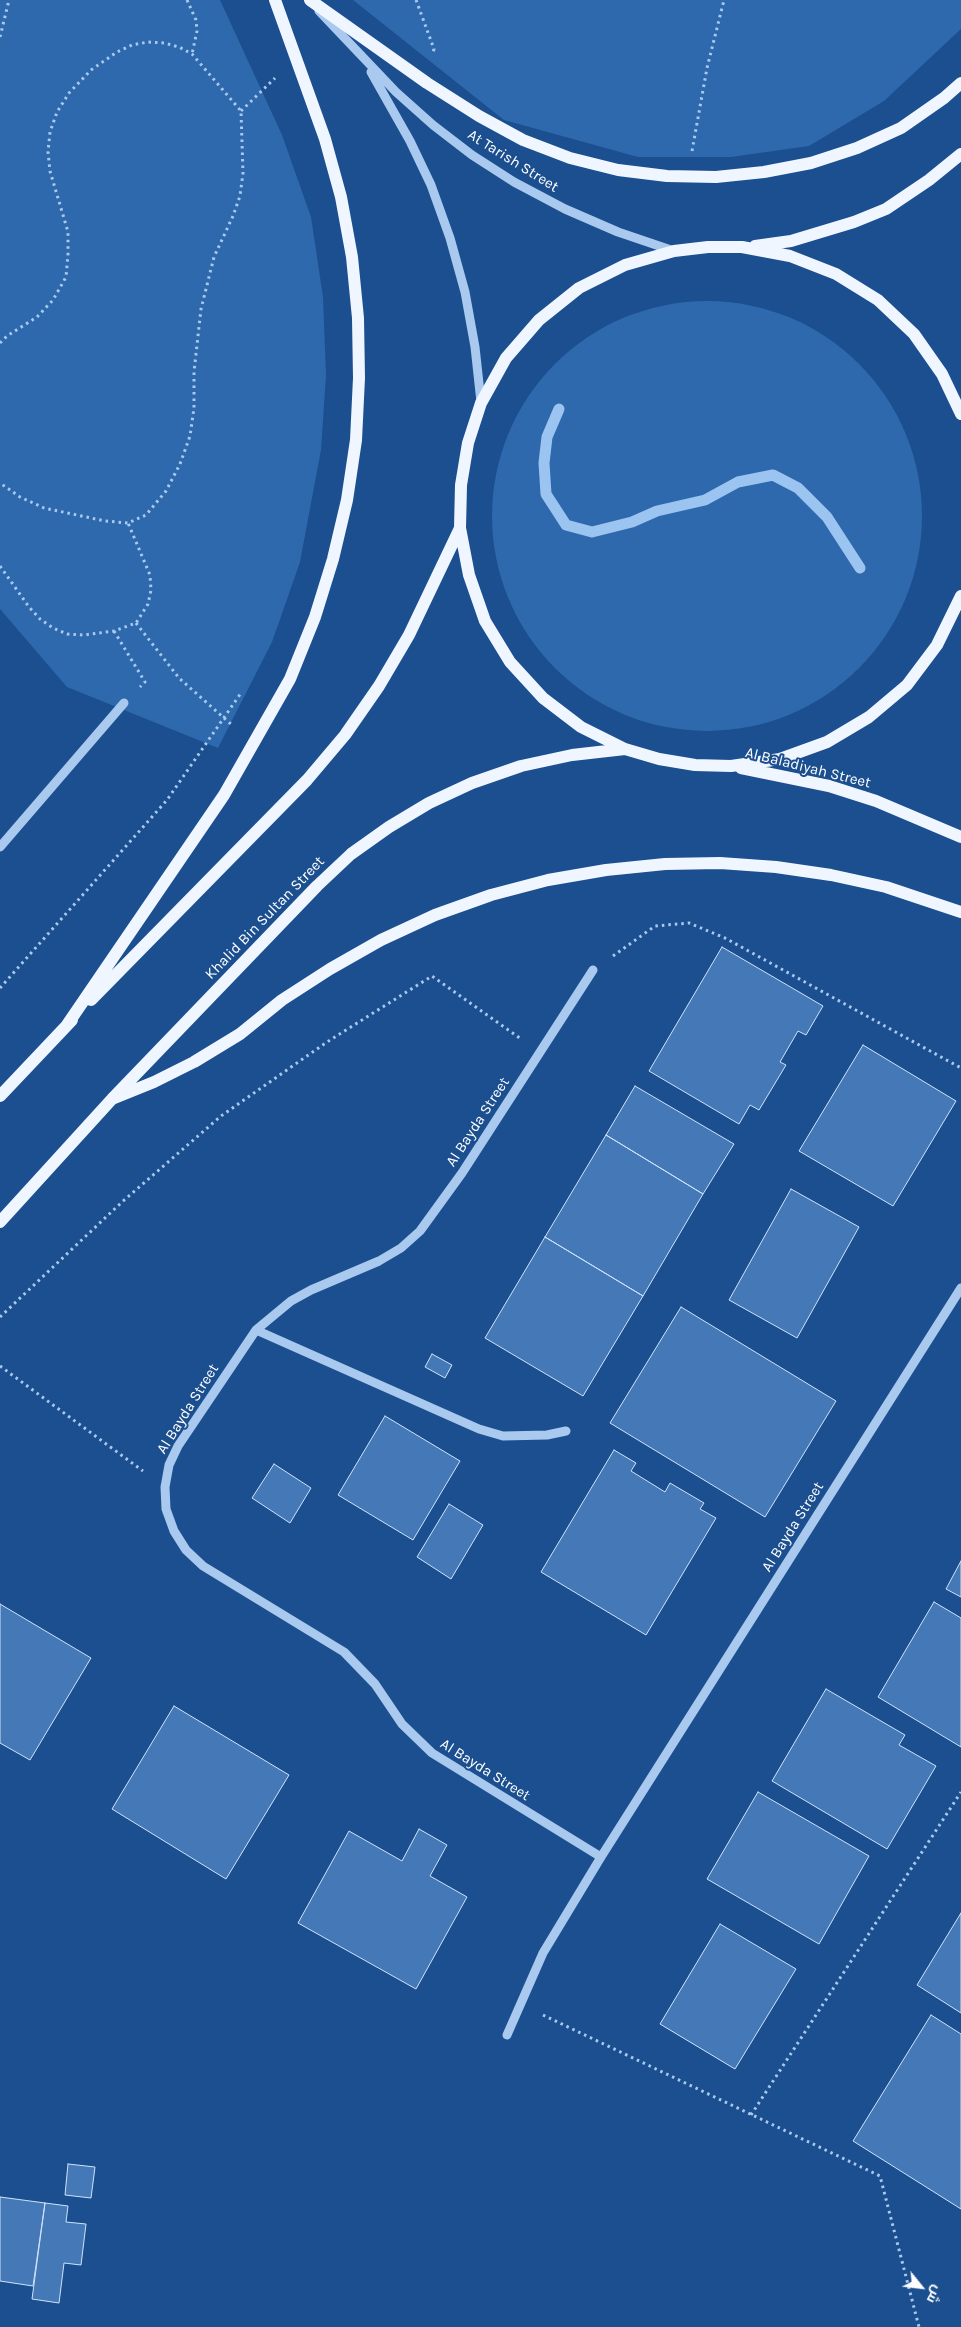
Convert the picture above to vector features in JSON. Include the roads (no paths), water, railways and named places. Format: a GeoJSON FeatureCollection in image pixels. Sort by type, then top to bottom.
{"type":"FeatureCollection","features":[{"type":"Feature","properties":{"kind":"main road"},"geometry":{"type":"LineString","coordinates":[[67,1025],[180,861],[254,745],[290,679],[315,617],[333,559],[347,500],[356,440],[359,378],[358,318],[352,257],[341,197],[325,139],[275,0]]}},
{"type":"Feature","properties":{"kind":"main road"},"geometry":{"type":"LineString","coordinates":[[309,0],[427,83],[479,116],[523,140],[570,158],[618,170],[716,177],[764,172],[812,163],[858,148],[901,128],[944,98],[961,83]]}},
{"type":"Feature","properties":{"kind":"main road"},"geometry":{"type":"LineString","coordinates":[[961,154],[929,180],[886,208],[854,222],[792,241],[742,247],[708,246],[674,251],[625,265],[579,288],[539,320],[506,358],[481,403],[468,444],[460,485],[460,528],[468,575],[486,621],[510,662],[543,698],[581,728],[625,749],[659,759],[695,765],[731,766],[789,755],[827,742],[869,717],[907,685],[937,645],[961,596]]}},
{"type":"Feature","properties":{"kind":"main road"},"geometry":{"type":"LineString","coordinates":[[742,247],[790,256],[836,274],[878,300],[914,334],[942,374],[961,414]]}},
{"type":"Feature","properties":{"kind":"main road"},"geometry":{"type":"LineString","coordinates":[[0,1096],[300,787],[345,735],[379,686],[410,635],[460,528]]}},
{"type":"Feature","properties":{"kind":"main road","name":"Khalid Bin Sultan Street"},"geometry":{"type":"LineString","coordinates":[[0,1222],[112,1099],[317,886],[352,854],[389,827],[429,803],[472,783],[521,766],[572,755],[625,749]]}},
{"type":"Feature","properties":{"kind":"main road","name":"Al Baladiyah Street"},"geometry":{"type":"LineString","coordinates":[[731,766],[838,789],[922,819],[961,837]]}},
{"type":"Feature","properties":{"kind":"main road"},"geometry":{"type":"LineString","coordinates":[[112,1099],[154,1082],[194,1062],[240,1034],[282,1000],[322,974],[382,940],[435,915],[491,895],[548,880],[606,870],[665,864],[720,863],[776,867],[831,875],[886,887],[961,912]]}},
{"type":"Feature","properties":{"kind":"street","name":"At Tarish Street"},"geometry":{"type":"LineString","coordinates":[[309,0],[361,57],[433,125],[472,155],[514,182],[574,213],[618,232],[674,251]]}},
{"type":"Feature","properties":{"kind":"street","name":"At Tarish Street"},"geometry":{"type":"LineString","coordinates":[[361,57],[388,98],[410,141],[431,185],[450,238],[465,292],[475,347],[481,403]]}},
{"type":"Feature","properties":{"kind":"street"},"geometry":{"type":"LineString","coordinates":[[0,847],[124,703]]}},
{"type":"Feature","properties":{"kind":"street","name":"Al Bayda Street"},"geometry":{"type":"LineString","coordinates":[[593,970],[462,1173],[420,1231],[401,1248],[380,1261],[357,1272],[318,1286],[291,1301],[256,1330],[178,1446],[169,1465],[165,1487],[166,1509],[174,1531],[186,1550],[203,1566],[344,1652],[374,1684],[402,1724],[432,1753],[601,1857]]}},
{"type":"Feature","properties":{"kind":"street","name":"Al Bayda Street"},"geometry":{"type":"LineString","coordinates":[[507,2035],[543,1953],[601,1857],[961,1288]]}},
{"type":"Feature","properties":{"kind":"street"},"geometry":{"type":"LineString","coordinates":[[256,1330],[479,1429],[502,1436],[547,1435],[566,1431]]}},
{"type":"Feature","properties":{"kind":"waterway"},"geometry":{"type":"LineString","coordinates":[[559,409],[547,437],[544,463],[546,494],[566,525],[592,532],[632,522],[657,511],[705,500],[738,482],[773,475],[798,488],[827,517],[860,568]]}}]}
